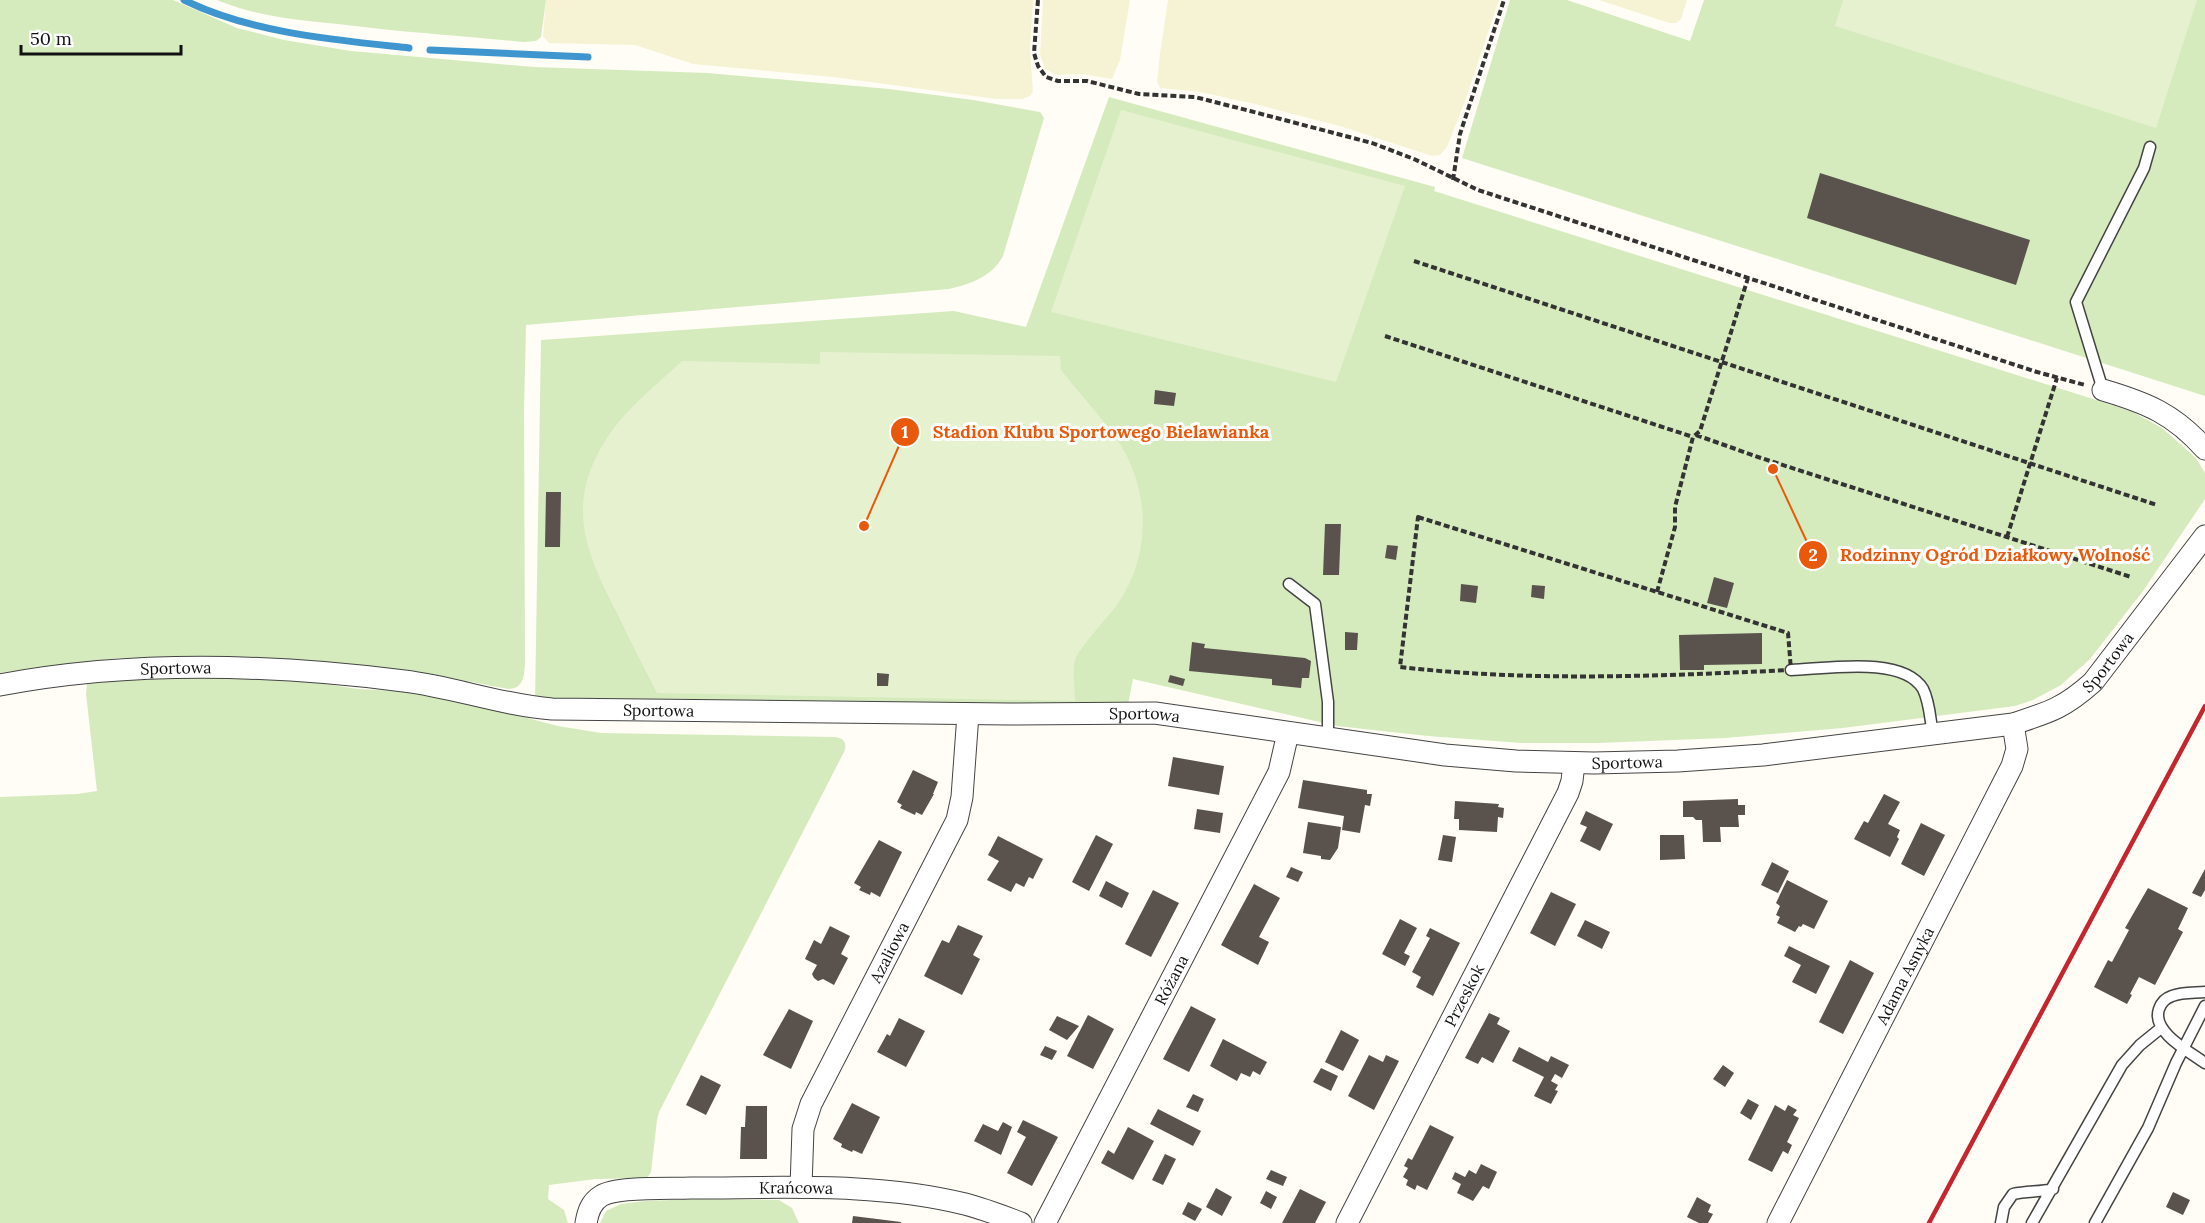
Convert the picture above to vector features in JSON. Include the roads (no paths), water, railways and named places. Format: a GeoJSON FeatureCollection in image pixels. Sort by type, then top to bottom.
{"type":"FeatureCollection","features":[{"type":"Feature","properties":{"kind":"street"},"geometry":{"type":"LineString","coordinates":[[2103,390],[2137,400],[2163,412],[2205,449]]}},
{"type":"Feature","properties":{"kind":"street","name":"Sportowa"},"geometry":{"type":"LineString","coordinates":[[0,685],[106,672],[231,668],[403,681],[546,708],[968,714],[1155,713],[1464,757],[1574,763],[1639,763],[1712,759],[2013,724],[2053,711],[2072,701],[2093,682],[2205,536]]}},
{"type":"Feature","properties":{"kind":"street","name":"Azaliowa"},"geometry":{"type":"LineString","coordinates":[[801,1187],[803,1129],[811,1104],[957,820],[962,797],[968,714]]}},
{"type":"Feature","properties":{"kind":"street","name":"Adama Asnyka"},"geometry":{"type":"LineString","coordinates":[[1778,1223],[2012,766],[2017,750],[2013,724]]}},
{"type":"Feature","properties":{"kind":"street","name":"Różana"},"geometry":{"type":"LineString","coordinates":[[1045,1223],[1279,772],[1288,733]]}},
{"type":"Feature","properties":{"kind":"street","name":"Przeskok"},"geometry":{"type":"LineString","coordinates":[[1347,1223],[1568,793],[1574,763]]}},
{"type":"Feature","properties":{"kind":"street","name":"Krańcowa"},"geometry":{"type":"LineString","coordinates":[[586,1223],[592,1203],[609,1192],[801,1187],[930,1197],[976,1207],[1021,1223]]}},
{"type":"Feature","properties":{"kind":"lane"},"geometry":{"type":"LineString","coordinates":[[2103,390],[2076,302],[2144,168],[2150,147]]}},
{"type":"Feature","properties":{"kind":"lane"},"geometry":{"type":"LineString","coordinates":[[1289,584],[1315,604],[1328,702],[1328,739]]}},
{"type":"Feature","properties":{"kind":"lane"},"geometry":{"type":"LineString","coordinates":[[1791,670],[1878,667],[1902,672],[1916,681],[1923,690],[1928,705],[1932,734]]}},
{"type":"Feature","properties":{"kind":"lane"},"geometry":{"type":"LineString","coordinates":[[2205,992],[2176,995],[2165,1000],[2158,1013],[2161,1029],[2205,1063]]}},
{"type":"Feature","properties":{"kind":"lane"},"geometry":{"type":"LineString","coordinates":[[2095,1223],[2148,1128],[2205,1006]]}},
{"type":"Feature","properties":{"kind":"lane"},"geometry":{"type":"LineString","coordinates":[[2031,1223],[2053,1189],[2122,1065],[2140,1045],[2161,1029]]}},
{"type":"Feature","properties":{"kind":"lane"},"geometry":{"type":"LineString","coordinates":[[2001,1223],[2004,1207],[2013,1194],[2053,1189]]}},
{"type":"Feature","properties":{"kind":"waterway"},"geometry":{"type":"LineString","coordinates":[[184,0],[210,11],[265,28],[323,38],[409,48]]}},
{"type":"Feature","properties":{"kind":"waterway"},"geometry":{"type":"LineString","coordinates":[[430,50],[588,57]]}},
{"type":"Feature","properties":{"kind":"railway"},"geometry":{"type":"LineString","coordinates":[[1929,1223],[2205,706]]}},
{"type":"Feature","properties":{"kind":"place","name":"Rodzinny Ogród Działkowy Wolność"},"geometry":{"type":"Point","coordinates":[1773,469]}},
{"type":"Feature","properties":{"kind":"place","name":"Stadion Klubu Sportowego Bielawianka"},"geometry":{"type":"Point","coordinates":[864,526]}}]}
